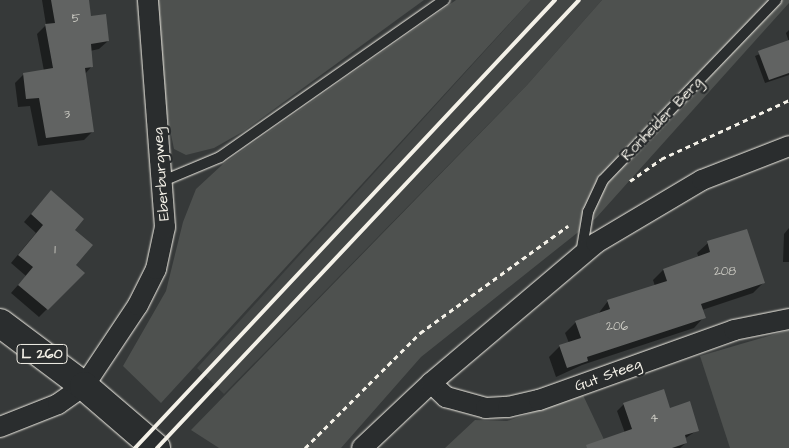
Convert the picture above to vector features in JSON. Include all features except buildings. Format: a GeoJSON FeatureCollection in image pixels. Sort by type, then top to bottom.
{"type":"FeatureCollection","features":[{"type":"Feature","properties":{"kind":"main road","name":"L 260"},"geometry":{"type":"LineString","coordinates":[[0,323],[84,386],[156,448]]}},
{"type":"Feature","properties":{"kind":"street","name":"Eberburgweg"},"geometry":{"type":"LineString","coordinates":[[84,386],[138,305],[156,269],[165,227],[148,0]]}},
{"type":"Feature","properties":{"kind":"street"},"geometry":{"type":"LineString","coordinates":[[362,448],[430,383],[580,255],[702,180],[789,146]]}},
{"type":"Feature","properties":{"kind":"street","name":"Gut Steeg"},"geometry":{"type":"LineString","coordinates":[[430,383],[446,397],[486,408],[508,407],[539,400],[734,330],[789,319]]}},
{"type":"Feature","properties":{"kind":"street"},"geometry":{"type":"LineString","coordinates":[[0,427],[58,404],[84,386]]}},
{"type":"Feature","properties":{"kind":"lane"},"geometry":{"type":"LineString","coordinates":[[163,181],[220,156],[444,0]]}},
{"type":"Feature","properties":{"kind":"lane","name":"Ronheider Berg"},"geometry":{"type":"LineString","coordinates":[[580,255],[588,212],[603,180],[776,0]]}},
{"type":"Feature","properties":{"kind":"path"},"geometry":{"type":"LineString","coordinates":[[624,185],[661,159],[789,100]]}},
{"type":"Feature","properties":{"kind":"path"},"geometry":{"type":"LineString","coordinates":[[305,448],[420,333],[588,212]]}},
{"type":"Feature","properties":{"kind":"shaded area"},"geometry":{"type":"Polygon","coordinates":[[[157,0],[424,0],[244,131],[214,148],[186,155],[174,149],[166,110],[157,0]]]}},
{"type":"Feature","properties":{"kind":"shaded area"},"geometry":{"type":"Polygon","coordinates":[[[456,0],[531,0],[161,403],[123,366],[166,291],[183,222],[196,189],[223,164],[456,0]]]}},
{"type":"Feature","properties":{"kind":"shaded area"},"geometry":{"type":"Polygon","coordinates":[[[531,0],[602,0],[527,85],[224,394],[197,368],[531,0]]]}},
{"type":"Feature","properties":{"kind":"shaded area"},"geometry":{"type":"Polygon","coordinates":[[[602,0],[789,0],[789,3],[596,218],[421,357],[341,448],[219,448],[191,430],[527,85],[602,0]]]}},
{"type":"Feature","properties":{"kind":"shaded area"},"geometry":{"type":"Polygon","coordinates":[[[789,330],[789,448],[730,448],[700,356],[789,330]]]}},
{"type":"Feature","properties":{"kind":"shaded area"},"geometry":{"type":"Polygon","coordinates":[[[583,395],[608,448],[445,448],[475,420],[507,421],[583,395]]]}},
{"type":"Feature","properties":{"kind":"railway"},"geometry":{"type":"LineString","coordinates":[[135,448],[555,0]]}},
{"type":"Feature","properties":{"kind":"railway"},"geometry":{"type":"LineString","coordinates":[[157,448],[579,0]]}}]}
